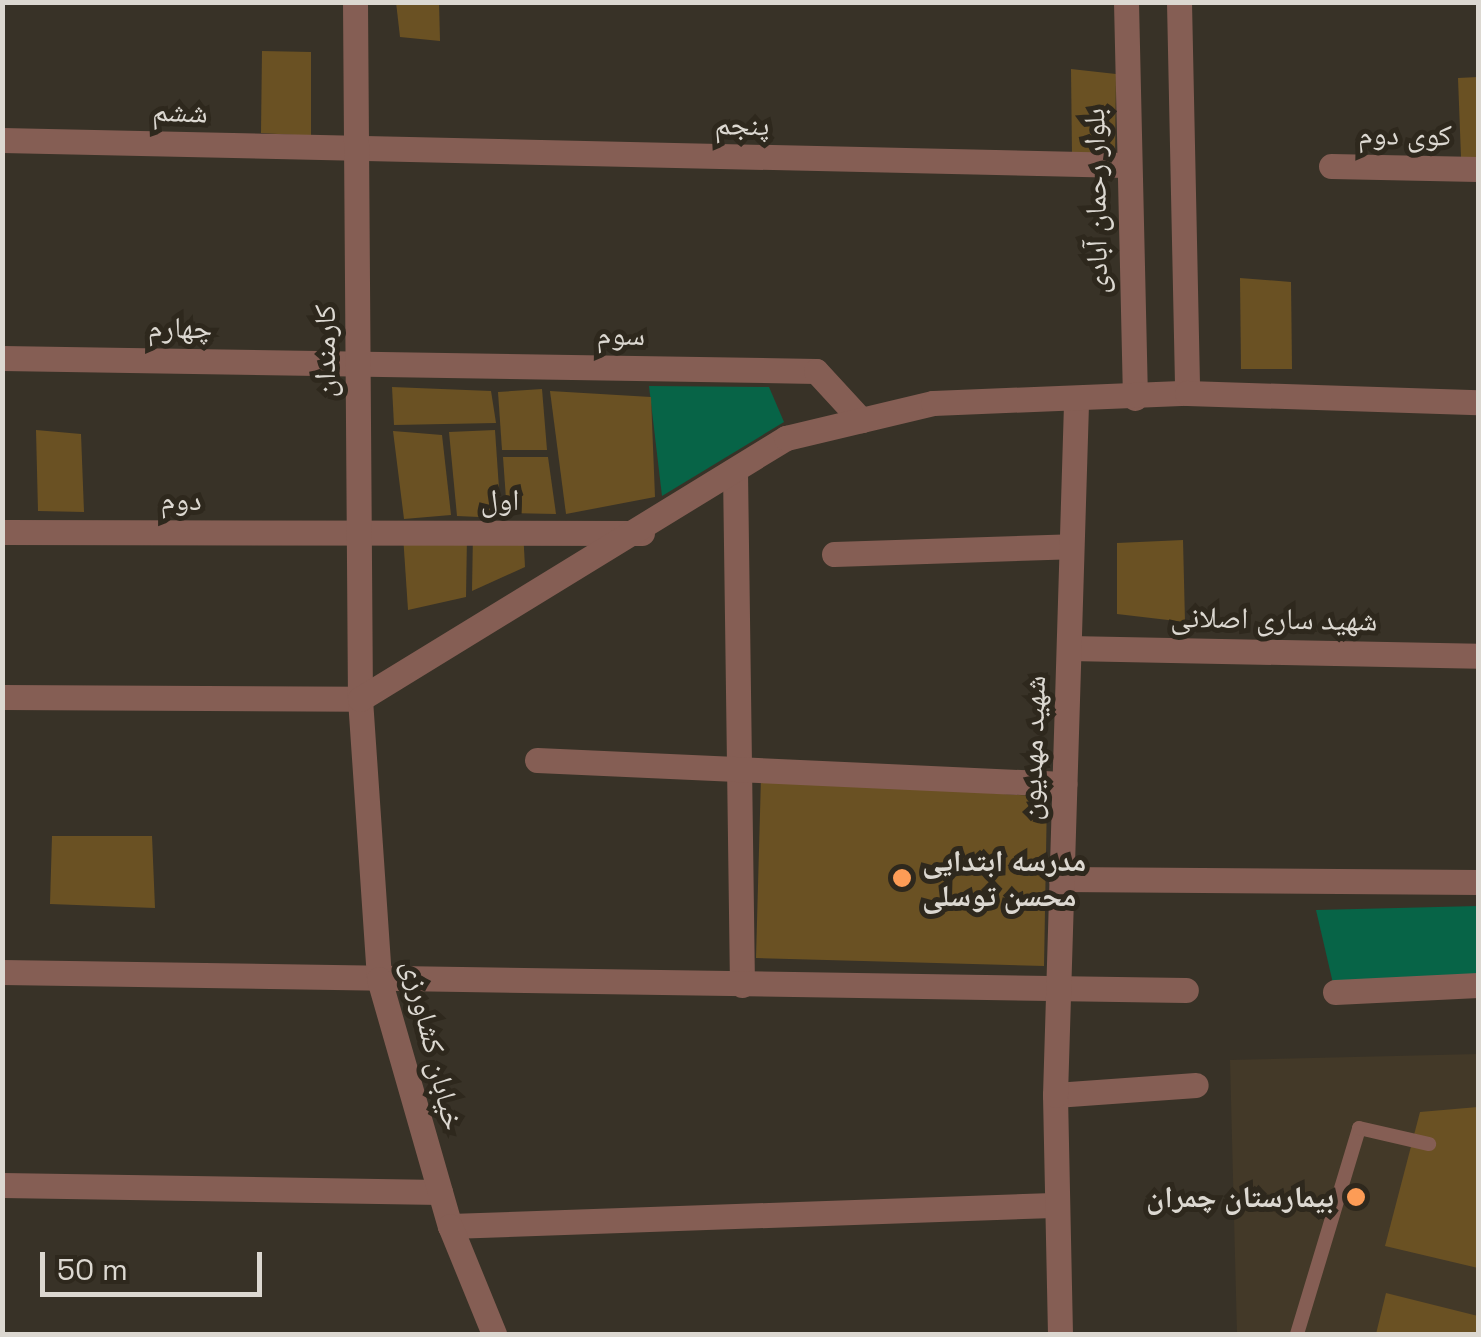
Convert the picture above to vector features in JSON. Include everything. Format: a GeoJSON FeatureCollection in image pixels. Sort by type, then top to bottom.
{"type":"FeatureCollection","features":[{"type":"Feature","properties":{"kind":"street","name":"کارمندان"},"geometry":{"type":"LineString","coordinates":[[355,2],[360,699]]}},
{"type":"Feature","properties":{"kind":"street","name":"بلوار رحمان آبادی"},"geometry":{"type":"LineString","coordinates":[[1126,2],[1126,164],[1135,398]]}},
{"type":"Feature","properties":{"kind":"street"},"geometry":{"type":"LineString","coordinates":[[1179,2],[1187,393]]}},
{"type":"Feature","properties":{"kind":"street","name":"ششم"},"geometry":{"type":"LineString","coordinates":[[2,140],[356,150]]}},
{"type":"Feature","properties":{"kind":"street","name":"پنجم"},"geometry":{"type":"LineString","coordinates":[[356,150],[1126,164]]}},
{"type":"Feature","properties":{"kind":"street","name":"کوی دوم"},"geometry":{"type":"LineString","coordinates":[[1331,166],[1478,169]]}},
{"type":"Feature","properties":{"kind":"street","name":"چهارم"},"geometry":{"type":"LineString","coordinates":[[2,358],[357,362]]}},
{"type":"Feature","properties":{"kind":"street","name":"سوم"},"geometry":{"type":"LineString","coordinates":[[357,362],[816,371],[861,420]]}},
{"type":"Feature","properties":{"kind":"street"},"geometry":{"type":"LineString","coordinates":[[2,697],[360,699],[642,532],[786,438],[933,403],[1076,403],[1187,393],[1478,402]]}},
{"type":"Feature","properties":{"kind":"street","name":"شهید مهدیون"},"geometry":{"type":"LineString","coordinates":[[1060,1334],[1053,1205],[1076,403]]}},
{"type":"Feature","properties":{"kind":"street"},"geometry":{"type":"LineString","coordinates":[[734,471],[742,985]]}},
{"type":"Feature","properties":{"kind":"street","name":"دوم"},"geometry":{"type":"LineString","coordinates":[[2,532],[358,534]]}},
{"type":"Feature","properties":{"kind":"street","name":"اول"},"geometry":{"type":"LineString","coordinates":[[358,534],[642,532]]}},
{"type":"Feature","properties":{"kind":"street"},"geometry":{"type":"LineString","coordinates":[[834,554],[1071,546]]}},
{"type":"Feature","properties":{"kind":"street","name":"شهید ساری اصلانی"},"geometry":{"type":"LineString","coordinates":[[1068,648],[1478,656]]}},
{"type":"Feature","properties":{"kind":"street","name":"خیابان کشاورزی"},"geometry":{"type":"LineString","coordinates":[[360,699],[379,979],[450,1226],[494,1334]]}},
{"type":"Feature","properties":{"kind":"street"},"geometry":{"type":"LineString","coordinates":[[537,760],[740,764],[1064,784]]}},
{"type":"Feature","properties":{"kind":"street"},"geometry":{"type":"LineString","coordinates":[[1062,879],[1478,882]]}},
{"type":"Feature","properties":{"kind":"street"},"geometry":{"type":"LineString","coordinates":[[2,972],[1186,990]]}},
{"type":"Feature","properties":{"kind":"street"},"geometry":{"type":"LineString","coordinates":[[1336,992],[1478,985]]}},
{"type":"Feature","properties":{"kind":"street"},"geometry":{"type":"LineString","coordinates":[[1055,1094],[1196,1085]]}},
{"type":"Feature","properties":{"kind":"street"},"geometry":{"type":"LineString","coordinates":[[2,1186],[440,1192]]}},
{"type":"Feature","properties":{"kind":"street"},"geometry":{"type":"LineString","coordinates":[[450,1226],[1053,1205]]}},
{"type":"Feature","properties":{"kind":"lane"},"geometry":{"type":"LineString","coordinates":[[1297,1334],[1359,1128],[1429,1144]]}},
{"type":"Feature","properties":{"kind":"shaded area","name":"بیمارستان چمران"},"geometry":{"type":"Polygon","coordinates":[[[1478,1054],[1478,1334],[1237,1334],[1230,1060],[1478,1054]]]}},
{"type":"Feature","properties":{"kind":"green space"},"geometry":{"type":"Polygon","coordinates":[[[649,386],[769,387],[784,422],[662,496],[649,386]]]}},
{"type":"Feature","properties":{"kind":"green space"},"geometry":{"type":"Polygon","coordinates":[[[1478,906],[1478,982],[1335,992],[1316,910],[1478,906]]]}},
{"type":"Feature","properties":{"kind":"building"},"geometry":{"type":"Polygon","coordinates":[[[396,2],[439,2],[440,41],[400,37],[396,2]]]}},
{"type":"Feature","properties":{"kind":"building"},"geometry":{"type":"Polygon","coordinates":[[[262,51],[311,52],[311,136],[261,133],[262,51]]]}},
{"type":"Feature","properties":{"kind":"building"},"geometry":{"type":"Polygon","coordinates":[[[1071,69],[1116,74],[1115,156],[1072,155],[1071,69]]]}},
{"type":"Feature","properties":{"kind":"building"},"geometry":{"type":"Polygon","coordinates":[[[1478,77],[1478,157],[1461,157],[1458,78],[1478,77]]]}},
{"type":"Feature","properties":{"kind":"building"},"geometry":{"type":"Polygon","coordinates":[[[1240,278],[1291,282],[1292,369],[1241,369],[1240,278]]]}},
{"type":"Feature","properties":{"kind":"building"},"geometry":{"type":"Polygon","coordinates":[[[392,387],[491,391],[496,423],[394,425],[392,387]]]}},
{"type":"Feature","properties":{"kind":"building"},"geometry":{"type":"Polygon","coordinates":[[[542,389],[547,450],[502,450],[498,392],[542,389]]]}},
{"type":"Feature","properties":{"kind":"building"},"geometry":{"type":"Polygon","coordinates":[[[550,391],[651,397],[655,497],[566,514],[550,391]]]}},
{"type":"Feature","properties":{"kind":"building"},"geometry":{"type":"Polygon","coordinates":[[[36,430],[81,434],[84,512],[38,511],[36,430]]]}},
{"type":"Feature","properties":{"kind":"building"},"geometry":{"type":"Polygon","coordinates":[[[495,430],[501,518],[457,516],[449,432],[495,430]]]}},
{"type":"Feature","properties":{"kind":"building"},"geometry":{"type":"Polygon","coordinates":[[[393,431],[442,435],[451,515],[404,519],[393,431]]]}},
{"type":"Feature","properties":{"kind":"building"},"geometry":{"type":"Polygon","coordinates":[[[503,457],[548,457],[556,514],[507,513],[503,457]]]}},
{"type":"Feature","properties":{"kind":"building"},"geometry":{"type":"Polygon","coordinates":[[[523,530],[525,567],[472,591],[473,533],[523,530]]]}},
{"type":"Feature","properties":{"kind":"building"},"geometry":{"type":"Polygon","coordinates":[[[403,535],[467,535],[466,597],[408,610],[403,535]]]}},
{"type":"Feature","properties":{"kind":"building"},"geometry":{"type":"Polygon","coordinates":[[[1183,540],[1185,622],[1117,614],[1117,543],[1183,540]]]}},
{"type":"Feature","properties":{"kind":"building","name":"مدرسه ابتدایی محسن توسلی"},"geometry":{"type":"Polygon","coordinates":[[[761,777],[1047,797],[1044,966],[756,958],[761,777]]]}},
{"type":"Feature","properties":{"kind":"building"},"geometry":{"type":"Polygon","coordinates":[[[52,836],[152,836],[155,908],[50,904],[52,836]]]}},
{"type":"Feature","properties":{"kind":"building"},"geometry":{"type":"Polygon","coordinates":[[[1478,1107],[1478,1268],[1385,1246],[1420,1112],[1478,1107]]]}},
{"type":"Feature","properties":{"kind":"building"},"geometry":{"type":"Polygon","coordinates":[[[1386,1293],[1478,1316],[1478,1334],[1376,1334],[1386,1293]]]}},
{"type":"Feature","properties":{"kind":"place","name":"مدرسه ابتدایی محسن توسلی"},"geometry":{"type":"Point","coordinates":[902,878]}},
{"type":"Feature","properties":{"kind":"place","name":"بیمارستان چمران"},"geometry":{"type":"Point","coordinates":[1356,1197]}}]}
